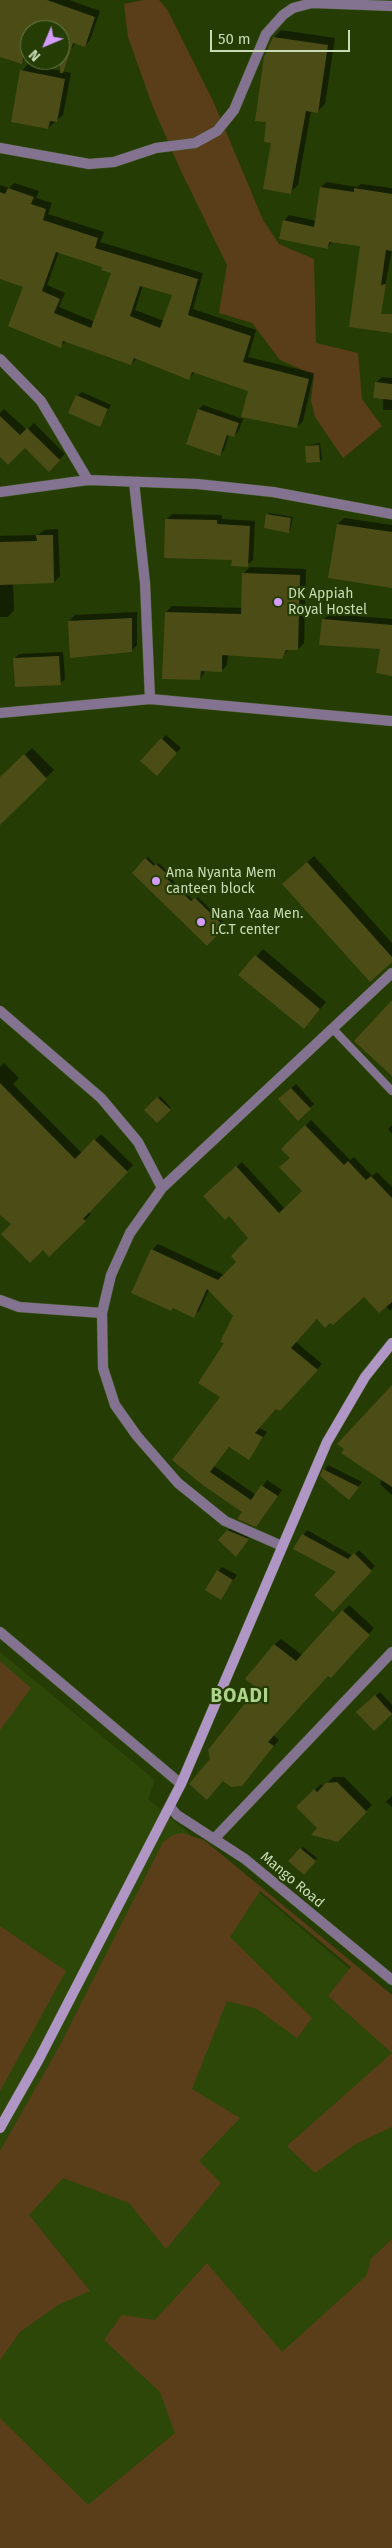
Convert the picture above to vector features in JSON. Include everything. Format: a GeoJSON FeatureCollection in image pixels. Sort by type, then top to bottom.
{"type":"FeatureCollection","features":[{"type":"Feature","properties":{"kind":"street"},"geometry":{"type":"LineString","coordinates":[[0,148],[89,164],[114,162],[156,148],[195,144],[218,131],[234,110],[266,34],[283,15],[293,8],[312,3],[392,6]]}},
{"type":"Feature","properties":{"kind":"street"},"geometry":{"type":"LineString","coordinates":[[0,359],[40,401],[88,480]]}},
{"type":"Feature","properties":{"kind":"street"},"geometry":{"type":"LineString","coordinates":[[0,492],[88,480],[197,484],[273,492],[392,514]]}},
{"type":"Feature","properties":{"kind":"street"},"geometry":{"type":"LineString","coordinates":[[134,482],[146,583],[150,699]]}},
{"type":"Feature","properties":{"kind":"street"},"geometry":{"type":"LineString","coordinates":[[0,712],[150,699],[392,721]]}},
{"type":"Feature","properties":{"kind":"street"},"geometry":{"type":"LineString","coordinates":[[282,1546],[225,1521],[178,1483],[137,1436],[115,1405],[102,1368],[102,1313],[111,1275],[130,1233],[162,1188],[392,972]]}},
{"type":"Feature","properties":{"kind":"street"},"geometry":{"type":"LineString","coordinates":[[0,1011],[102,1098],[138,1142],[162,1188]]}},
{"type":"Feature","properties":{"kind":"street"},"geometry":{"type":"LineString","coordinates":[[0,1300],[19,1307],[102,1313]]}},
{"type":"Feature","properties":{"kind":"street"},"geometry":{"type":"LineString","coordinates":[[0,2128],[39,2059],[170,1808],[282,1546],[344,1411],[365,1377],[392,1343]]}},
{"type":"Feature","properties":{"kind":"street"},"geometry":{"type":"LineString","coordinates":[[0,1632],[181,1784]]}},
{"type":"Feature","properties":{"kind":"street"},"geometry":{"type":"LineString","coordinates":[[215,1838],[392,1652]]}},
{"type":"Feature","properties":{"kind":"street","name":"Mango Road"},"geometry":{"type":"LineString","coordinates":[[170,1808],[177,1815],[245,1859],[392,1980]]}},
{"type":"Feature","properties":{"kind":"lane"},"geometry":{"type":"LineString","coordinates":[[333,1029],[392,1091]]}},
{"type":"Feature","properties":{"kind":"shaded area"},"geometry":{"type":"Polygon","coordinates":[[[144,0],[159,0],[167,9],[214,103],[263,220],[279,244],[314,259],[316,343],[358,353],[362,399],[382,426],[343,458],[315,417],[311,401],[314,375],[280,360],[252,323],[219,313],[227,265],[180,169],[153,107],[128,37],[124,4],[144,0]]]}},
{"type":"Feature","properties":{"kind":"shaded area"},"geometry":{"type":"Polygon","coordinates":[[[0,1652],[155,1780],[148,1799],[392,2005],[392,2548],[0,2548],[0,1652]]]}},
{"type":"Feature","properties":{"kind":"shaded area"},"geometry":{"type":"Polygon","coordinates":[[[0,1661],[31,1688],[0,1730],[0,1661]]]}},
{"type":"Feature","properties":{"kind":"shaded area"},"geometry":{"type":"Polygon","coordinates":[[[182,1833],[204,1840],[392,1995],[392,2053],[328,1996],[351,1967],[260,1891],[230,1937],[312,2018],[297,2038],[257,2009],[227,2001],[192,2089],[240,2118],[199,2161],[221,2183],[166,2249],[129,2203],[63,2178],[29,2215],[90,2291],[58,2305],[20,2332],[0,2360],[0,2151],[59,2047],[163,1842],[173,1835],[182,1833]]]}},
{"type":"Feature","properties":{"kind":"shaded area"},"geometry":{"type":"Polygon","coordinates":[[[0,1926],[66,1971],[0,2091],[0,1926]]]}},
{"type":"Feature","properties":{"kind":"shaded area"},"geometry":{"type":"Polygon","coordinates":[[[392,2053],[392,2127],[356,2144],[315,2173],[287,2146],[392,2053]]]}},
{"type":"Feature","properties":{"kind":"shaded area"},"geometry":{"type":"Polygon","coordinates":[[[392,2239],[392,2548],[0,2548],[0,2418],[88,2505],[175,2433],[160,2392],[104,2340],[122,2315],[155,2320],[207,2263],[282,2352],[366,2276],[371,2259],[392,2239]]]}},
{"type":"Feature","properties":{"kind":"building"},"geometry":{"type":"Polygon","coordinates":[[[0,0],[47,0],[95,17],[85,47],[73,43],[70,52],[70,20],[20,20],[20,63],[0,57],[0,0]]]}},
{"type":"Feature","properties":{"kind":"building"},"geometry":{"type":"Polygon","coordinates":[[[273,37],[328,45],[318,113],[306,111],[291,194],[263,189],[271,143],[264,142],[266,122],[255,121],[264,57],[273,37]]]}},
{"type":"Feature","properties":{"kind":"building"},"geometry":{"type":"Polygon","coordinates":[[[20,70],[65,79],[57,122],[50,121],[48,129],[11,122],[20,70]]]}},
{"type":"Feature","properties":{"kind":"building"},"geometry":{"type":"Polygon","coordinates":[[[320,187],[354,192],[354,188],[392,194],[392,251],[386,250],[381,285],[386,284],[381,314],[392,314],[392,333],[349,327],[360,246],[329,242],[328,249],[279,239],[283,220],[314,227],[320,187]]]}},
{"type":"Feature","properties":{"kind":"building"},"geometry":{"type":"Polygon","coordinates":[[[8,188],[34,197],[31,204],[46,209],[43,220],[98,238],[95,248],[198,279],[188,315],[251,336],[243,362],[309,379],[297,428],[241,417],[248,391],[192,372],[189,380],[134,358],[131,365],[63,341],[61,348],[8,326],[23,287],[0,279],[0,192],[5,194],[8,188]],[[56,252],[42,291],[60,299],[54,313],[91,328],[111,273],[101,270],[102,267],[56,252]],[[140,286],[130,316],[160,328],[172,295],[140,286]]]}},
{"type":"Feature","properties":{"kind":"building"},"geometry":{"type":"Polygon","coordinates":[[[375,382],[392,384],[392,400],[373,398],[375,382]]]}},
{"type":"Feature","properties":{"kind":"building"},"geometry":{"type":"Polygon","coordinates":[[[76,395],[108,409],[100,427],[68,413],[76,395]]]}},
{"type":"Feature","properties":{"kind":"building"},"geometry":{"type":"Polygon","coordinates":[[[198,409],[239,423],[234,437],[227,435],[220,456],[186,444],[198,409]]]}},
{"type":"Feature","properties":{"kind":"building"},"geometry":{"type":"Polygon","coordinates":[[[0,416],[20,435],[27,428],[60,460],[49,472],[25,448],[8,465],[0,457],[0,416]]]}},
{"type":"Feature","properties":{"kind":"building"},"geometry":{"type":"Polygon","coordinates":[[[319,445],[320,462],[306,463],[305,446],[319,445]]]}},
{"type":"Feature","properties":{"kind":"building"},"geometry":{"type":"Polygon","coordinates":[[[266,514],[291,518],[289,533],[264,528],[266,514]]]}},
{"type":"Feature","properties":{"kind":"building"},"geometry":{"type":"Polygon","coordinates":[[[165,519],[217,520],[217,524],[250,526],[248,567],[231,566],[232,560],[164,558],[165,519]]]}},
{"type":"Feature","properties":{"kind":"building"},"geometry":{"type":"Polygon","coordinates":[[[337,524],[392,532],[392,588],[328,578],[337,524]]]}},
{"type":"Feature","properties":{"kind":"building"},"geometry":{"type":"Polygon","coordinates":[[[36,535],[53,535],[54,583],[0,585],[0,542],[37,541],[36,535]]]}},
{"type":"Feature","properties":{"kind":"building"},"geometry":{"type":"Polygon","coordinates":[[[242,573],[300,575],[298,650],[286,650],[282,659],[222,655],[222,672],[201,671],[200,680],[162,679],[165,612],[241,614],[242,573]]]}},
{"type":"Feature","properties":{"kind":"building"},"geometry":{"type":"Polygon","coordinates":[[[132,618],[132,652],[70,658],[68,621],[132,618]]]}},
{"type":"Feature","properties":{"kind":"building"},"geometry":{"type":"Polygon","coordinates":[[[322,619],[392,625],[392,676],[376,673],[380,649],[319,645],[322,619]]]}},
{"type":"Feature","properties":{"kind":"building"},"geometry":{"type":"Polygon","coordinates":[[[59,656],[61,685],[15,687],[13,658],[59,656]]]}},
{"type":"Feature","properties":{"kind":"building"},"geometry":{"type":"Polygon","coordinates":[[[161,738],[177,753],[157,776],[140,761],[161,738]]]}},
{"type":"Feature","properties":{"kind":"building"},"geometry":{"type":"Polygon","coordinates":[[[24,754],[47,779],[0,825],[0,777],[24,754]]]}},
{"type":"Feature","properties":{"kind":"building"},"geometry":{"type":"Polygon","coordinates":[[[145,858],[154,866],[156,864],[168,875],[166,878],[191,901],[195,898],[225,927],[207,946],[132,873],[145,858]]]}},
{"type":"Feature","properties":{"kind":"building"},"geometry":{"type":"Polygon","coordinates":[[[307,862],[392,957],[392,962],[370,982],[282,884],[307,862]]]}},
{"type":"Feature","properties":{"kind":"building"},"geometry":{"type":"Polygon","coordinates":[[[255,955],[320,1009],[304,1029],[238,975],[255,955]]]}},
{"type":"Feature","properties":{"kind":"building"},"geometry":{"type":"Polygon","coordinates":[[[392,1000],[392,1076],[354,1041],[392,1000]]]}},
{"type":"Feature","properties":{"kind":"building"},"geometry":{"type":"Polygon","coordinates":[[[0,1083],[75,1159],[94,1139],[128,1172],[83,1219],[86,1221],[49,1257],[43,1250],[30,1263],[1,1234],[11,1224],[0,1215],[0,1083]]]}},
{"type":"Feature","properties":{"kind":"building"},"geometry":{"type":"Polygon","coordinates":[[[291,1088],[311,1109],[298,1121],[278,1099],[291,1088]]]}},
{"type":"Feature","properties":{"kind":"building"},"geometry":{"type":"Polygon","coordinates":[[[157,1097],[171,1110],[157,1123],[144,1110],[157,1097]]]}},
{"type":"Feature","properties":{"kind":"building"},"geometry":{"type":"Polygon","coordinates":[[[305,1125],[344,1165],[348,1161],[366,1180],[371,1176],[392,1198],[392,1302],[379,1313],[364,1297],[333,1325],[330,1323],[325,1328],[317,1319],[291,1348],[318,1370],[280,1411],[276,1409],[255,1433],[263,1437],[249,1460],[229,1447],[210,1472],[251,1500],[261,1485],[278,1496],[256,1527],[237,1519],[242,1512],[204,1486],[172,1460],[220,1397],[198,1383],[224,1343],[220,1342],[233,1316],[207,1289],[194,1318],[173,1308],[171,1311],[131,1293],[151,1249],[218,1280],[236,1262],[231,1256],[248,1238],[229,1216],[225,1220],[203,1196],[236,1166],[279,1213],[302,1191],[279,1167],[290,1158],[281,1149],[305,1125]]]}},
{"type":"Feature","properties":{"kind":"building"},"geometry":{"type":"Polygon","coordinates":[[[392,1385],[392,1487],[341,1453],[344,1449],[337,1444],[392,1385]]]}},
{"type":"Feature","properties":{"kind":"building"},"geometry":{"type":"Polygon","coordinates":[[[323,1469],[359,1487],[349,1500],[320,1476],[323,1469]]]}},
{"type":"Feature","properties":{"kind":"building"},"geometry":{"type":"Polygon","coordinates":[[[227,1530],[249,1539],[236,1557],[218,1540],[227,1530]]]}},
{"type":"Feature","properties":{"kind":"building"},"geometry":{"type":"Polygon","coordinates":[[[302,1534],[348,1559],[354,1553],[372,1571],[333,1612],[314,1595],[336,1572],[293,1549],[302,1534]]]}},
{"type":"Feature","properties":{"kind":"building"},"geometry":{"type":"Polygon","coordinates":[[[217,1570],[233,1580],[221,1600],[205,1590],[217,1570]]]}},
{"type":"Feature","properties":{"kind":"building"},"geometry":{"type":"Polygon","coordinates":[[[342,1610],[370,1635],[331,1678],[328,1676],[268,1742],[274,1746],[242,1786],[231,1787],[223,1781],[207,1800],[189,1784],[210,1759],[208,1750],[257,1688],[245,1679],[274,1644],[296,1661],[342,1610]]]}},
{"type":"Feature","properties":{"kind":"building"},"geometry":{"type":"Polygon","coordinates":[[[375,1695],[392,1714],[374,1731],[356,1712],[375,1695]]]}},
{"type":"Feature","properties":{"kind":"building"},"geometry":{"type":"Polygon","coordinates":[[[337,1782],[367,1812],[338,1842],[311,1835],[317,1828],[296,1807],[314,1789],[317,1792],[326,1783],[337,1782]]]}},
{"type":"Feature","properties":{"kind":"building"},"geometry":{"type":"Polygon","coordinates":[[[300,1848],[316,1861],[304,1875],[288,1861],[300,1848]]]}},
{"type":"Feature","properties":{"kind":"place","name":"DK Appiah Royal Hostel"},"geometry":{"type":"Point","coordinates":[278,602]}},
{"type":"Feature","properties":{"kind":"place","name":"Ama Nyanta Mem canteen block"},"geometry":{"type":"Point","coordinates":[156,881]}},
{"type":"Feature","properties":{"kind":"place","name":"Nana Yaa Men. I.C.T center"},"geometry":{"type":"Point","coordinates":[201,922]}},
{"type":"Feature","properties":{"kind":"district","name":"BOADI"},"geometry":{"type":"Point","coordinates":[240,1697]}}]}
